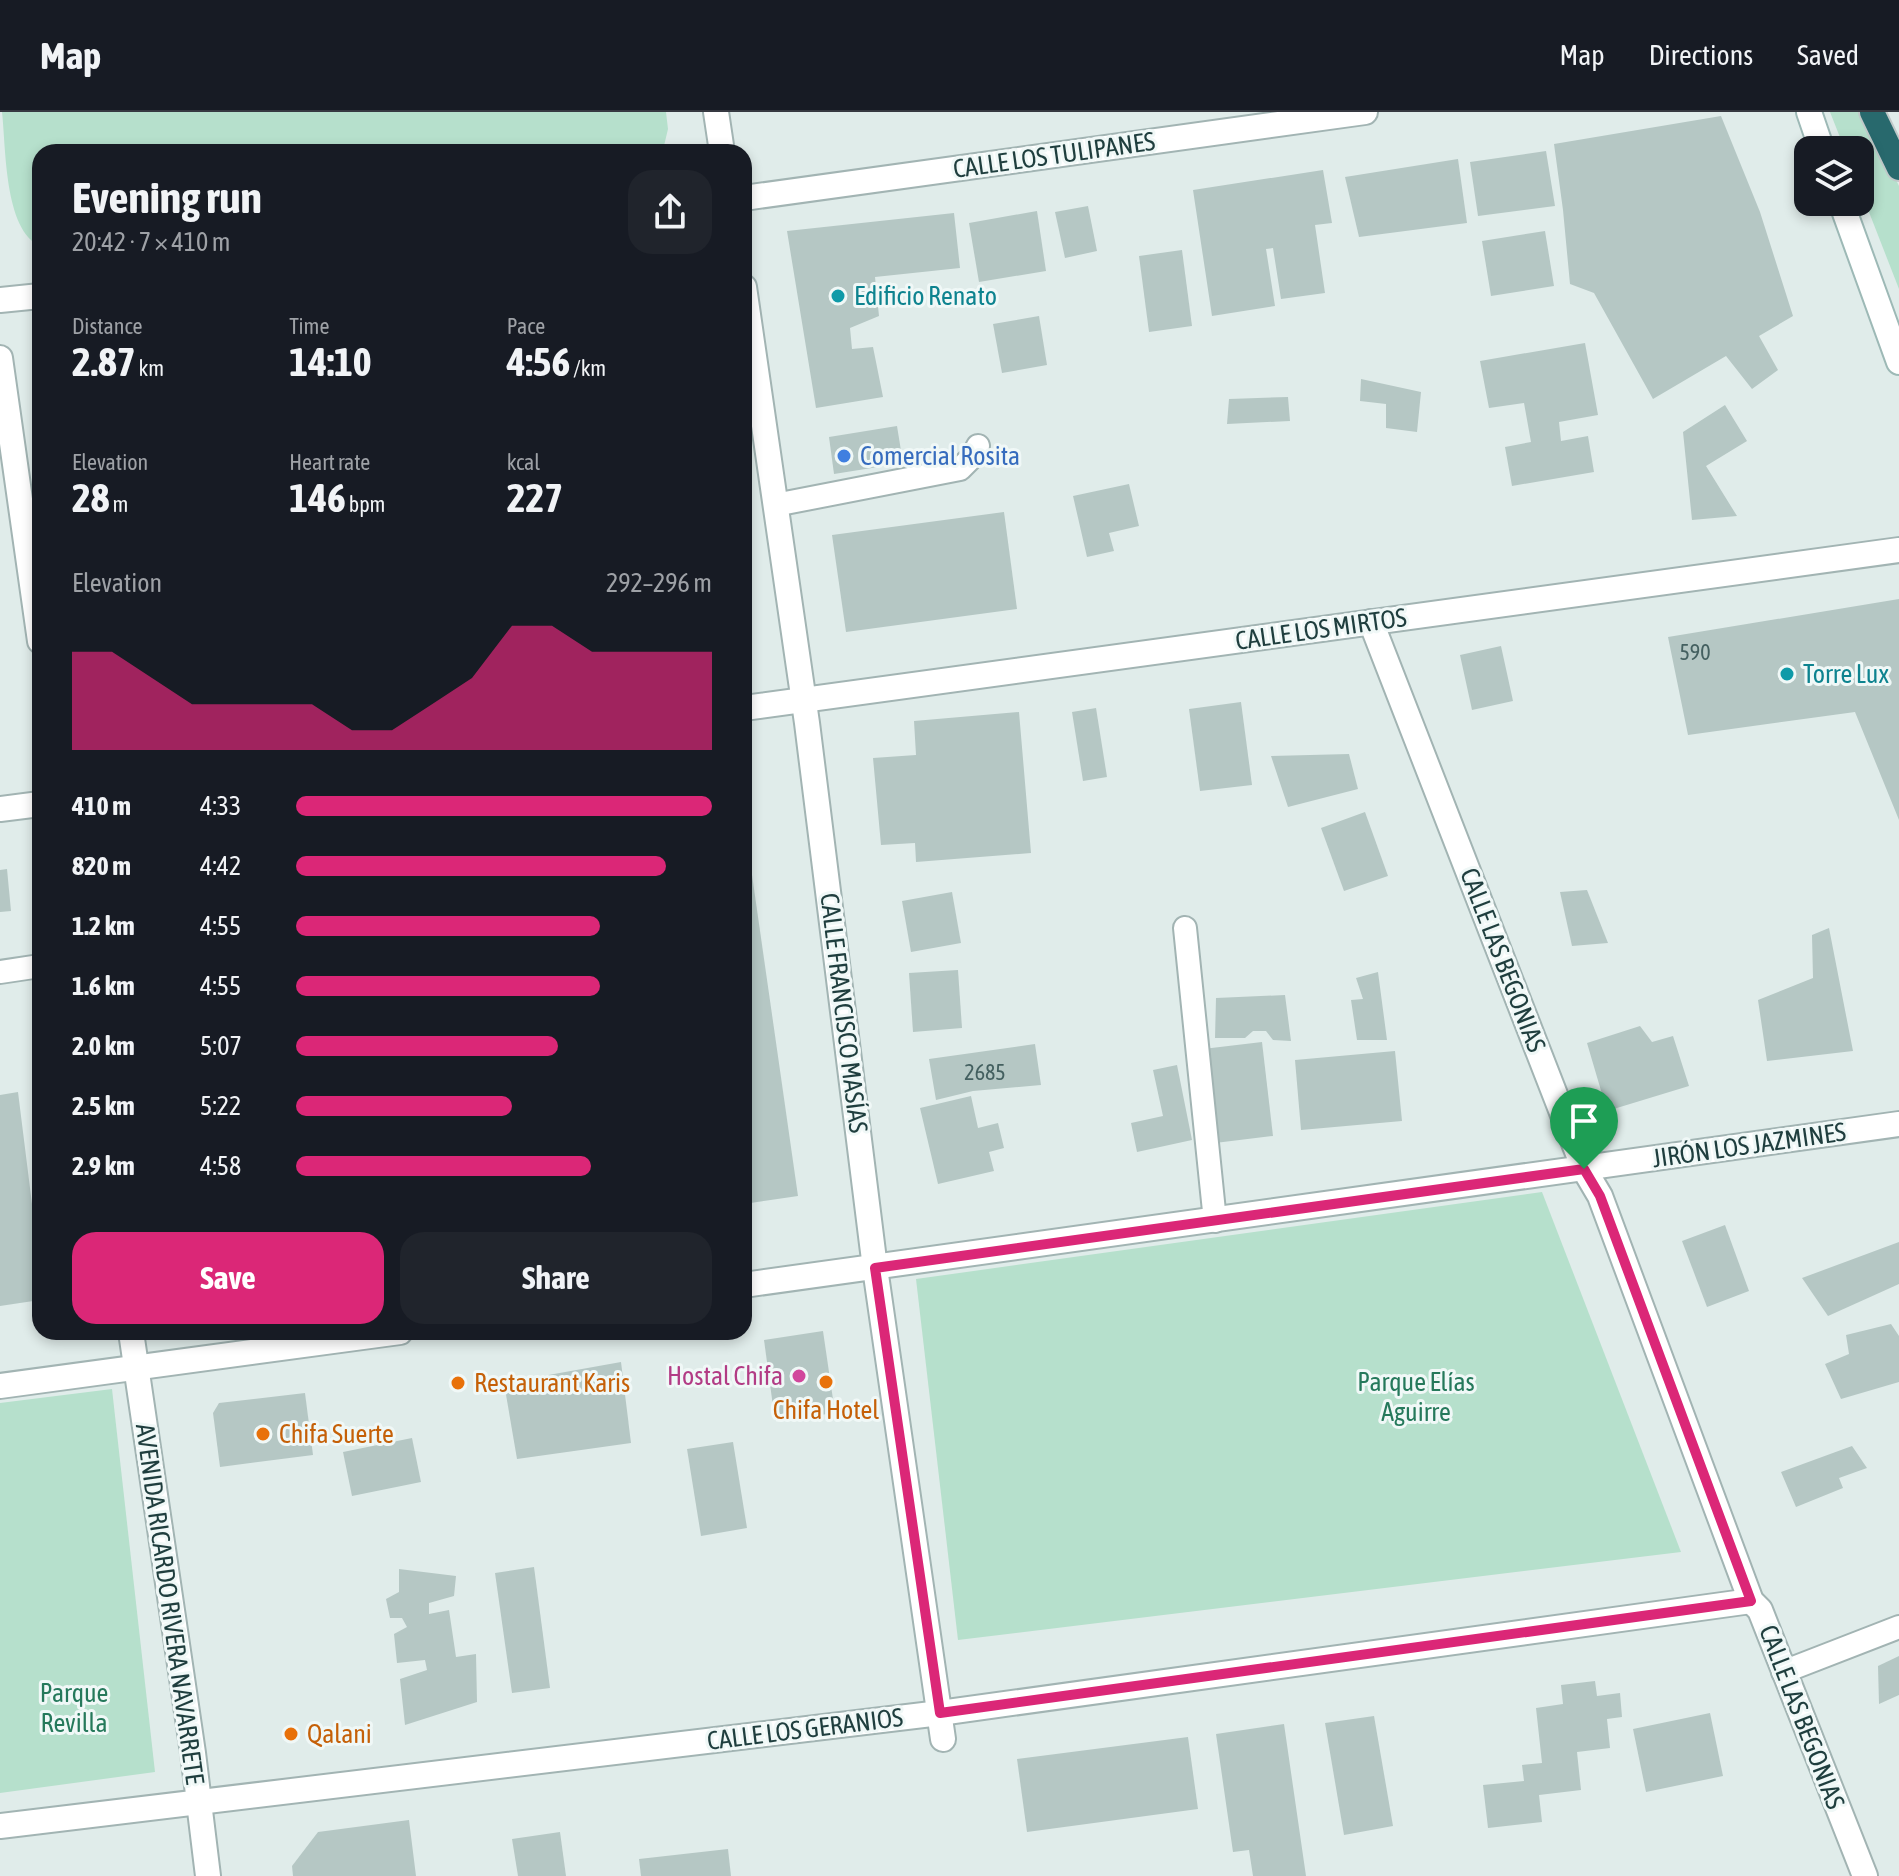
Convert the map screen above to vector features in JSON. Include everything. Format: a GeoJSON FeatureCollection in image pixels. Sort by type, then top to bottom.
{"type":"FeatureCollection","features":[{"type":"Feature","properties":{"kind":"highway"},"geometry":{"type":"LineString","coordinates":[[1872,112],[1899,168]]}},
{"type":"Feature","properties":{"kind":"street"},"geometry":{"type":"LineString","coordinates":[[716,112],[721,144]]}},
{"type":"Feature","properties":{"kind":"street","name":"CALLE LOS TULIPANES"},"geometry":{"type":"LineString","coordinates":[[752,197],[1365,112]]}},
{"type":"Feature","properties":{"kind":"street"},"geometry":{"type":"LineString","coordinates":[[1809,112],[1817,136]]}},
{"type":"Feature","properties":{"kind":"street"},"geometry":{"type":"LineString","coordinates":[[1846,216],[1899,362]]}},
{"type":"Feature","properties":{"kind":"street"},"geometry":{"type":"LineString","coordinates":[[0,300],[32,297]]}},
{"type":"Feature","properties":{"kind":"street","name":"CALLE FRANCISCO MASÍAS"},"geometry":{"type":"LineString","coordinates":[[752,343],[803,700],[875,1268],[943,1739]]}},
{"type":"Feature","properties":{"kind":"street"},"geometry":{"type":"LineString","coordinates":[[0,358],[32,584]]}},
{"type":"Feature","properties":{"kind":"street","name":"CALLE LOS MIRTOS"},"geometry":{"type":"LineString","coordinates":[[752,707],[1899,550]]}},
{"type":"Feature","properties":{"kind":"street","name":"CALLE LAS BEGONIAS"},"geometry":{"type":"LineString","coordinates":[[1371,622],[1584,1169],[1600,1196],[1751,1601],[1760,1610],[1865,1876]]}},
{"type":"Feature","properties":{"kind":"street"},"geometry":{"type":"LineString","coordinates":[[0,809],[32,805]]}},
{"type":"Feature","properties":{"kind":"street","name":"JIRÓN LOS JAZMINES"},"geometry":{"type":"LineString","coordinates":[[752,1284],[1899,1124]]}},
{"type":"Feature","properties":{"kind":"street","name":"AVENIDA RICARDO RIVERA NAVARRETE"},"geometry":{"type":"LineString","coordinates":[[132,1340],[208,1876]]}},
{"type":"Feature","properties":{"kind":"street"},"geometry":{"type":"LineString","coordinates":[[0,1386],[341,1340]]}},
{"type":"Feature","properties":{"kind":"street","name":"CALLE LOS GERANIOS"},"geometry":{"type":"LineString","coordinates":[[0,1826],[940,1713],[1751,1601]]}},
{"type":"Feature","properties":{"kind":"lane"},"geometry":{"type":"LineString","coordinates":[[775,505],[960,469],[978,446]]}},
{"type":"Feature","properties":{"kind":"lane"},"geometry":{"type":"LineString","coordinates":[[1185,928],[1215,1221]]}},
{"type":"Feature","properties":{"kind":"lane"},"geometry":{"type":"LineString","coordinates":[[0,972],[32,967]]}},
{"type":"Feature","properties":{"kind":"lane"},"geometry":{"type":"LineString","coordinates":[[1783,1672],[1899,1627]]}},
{"type":"Feature","properties":{"kind":"green space"},"geometry":{"type":"Polygon","coordinates":[[[2,112],[666,112],[668,129],[664,144],[32,144],[32,240],[19,223],[13,206],[2,112]]]}},
{"type":"Feature","properties":{"kind":"green space"},"geometry":{"type":"Polygon","coordinates":[[[1830,112],[1863,112],[1899,186],[1899,289],[1871,216],[1874,216],[1874,136],[1839,136],[1830,112]]]}},
{"type":"Feature","properties":{"kind":"green space","name":"Parque Elías Aguirre"},"geometry":{"type":"Polygon","coordinates":[[[1542,1192],[1681,1552],[958,1640],[916,1279],[1542,1192]]]}},
{"type":"Feature","properties":{"kind":"green space","name":"Parque Revilla"},"geometry":{"type":"Polygon","coordinates":[[[112,1389],[155,1772],[0,1793],[0,1403],[112,1389]]]}},
{"type":"Feature","properties":{"kind":"building"},"geometry":{"type":"Polygon","coordinates":[[[1721,116],[1760,212],[1793,316],[1759,336],[1778,370],[1752,389],[1726,356],[1653,399],[1594,293],[1570,284],[1554,144],[1721,116]]]}},
{"type":"Feature","properties":{"kind":"building"},"geometry":{"type":"Polygon","coordinates":[[[1546,151],[1555,206],[1478,216],[1470,162],[1546,151]]]}},
{"type":"Feature","properties":{"kind":"building"},"geometry":{"type":"Polygon","coordinates":[[[1458,159],[1467,223],[1359,237],[1345,177],[1458,159]]]}},
{"type":"Feature","properties":{"kind":"building"},"geometry":{"type":"Polygon","coordinates":[[[1323,170],[1332,223],[1315,225],[1325,293],[1281,299],[1273,248],[1266,249],[1275,306],[1212,316],[1193,190],[1323,170]]]}},
{"type":"Feature","properties":{"kind":"building"},"geometry":{"type":"Polygon","coordinates":[[[1088,206],[1097,251],[1065,258],[1055,212],[1088,206]]]}},
{"type":"Feature","properties":{"kind":"building"},"geometry":{"type":"Polygon","coordinates":[[[1037,211],[1046,271],[979,282],[969,223],[1037,211]]]}},
{"type":"Feature","properties":{"kind":"building","name":"Edificio Renato"},"geometry":{"type":"Polygon","coordinates":[[[954,213],[960,268],[875,277],[879,316],[850,328],[852,349],[873,347],[883,397],[816,408],[787,231],[954,213]]]}},
{"type":"Feature","properties":{"kind":"building"},"geometry":{"type":"Polygon","coordinates":[[[1545,231],[1554,286],[1491,296],[1482,241],[1545,231]]]}},
{"type":"Feature","properties":{"kind":"building"},"geometry":{"type":"Polygon","coordinates":[[[1182,250],[1192,326],[1149,332],[1139,256],[1182,250]]]}},
{"type":"Feature","properties":{"kind":"building"},"geometry":{"type":"Polygon","coordinates":[[[1039,316],[1047,365],[1002,373],[993,324],[1039,316]]]}},
{"type":"Feature","properties":{"kind":"building"},"geometry":{"type":"Polygon","coordinates":[[[1585,343],[1598,415],[1559,422],[1561,441],[1588,436],[1594,472],[1512,486],[1505,447],[1531,442],[1524,403],[1489,408],[1480,361],[1585,343]]]}},
{"type":"Feature","properties":{"kind":"building"},"geometry":{"type":"Polygon","coordinates":[[[1361,379],[1421,392],[1417,432],[1386,428],[1386,404],[1360,401],[1361,379]]]}},
{"type":"Feature","properties":{"kind":"building"},"geometry":{"type":"Polygon","coordinates":[[[1288,397],[1290,421],[1227,424],[1229,399],[1288,397]]]}},
{"type":"Feature","properties":{"kind":"building"},"geometry":{"type":"Polygon","coordinates":[[[1725,405],[1747,441],[1706,466],[1737,516],[1692,520],[1683,432],[1725,405]]]}},
{"type":"Feature","properties":{"kind":"building"},"geometry":{"type":"Polygon","coordinates":[[[897,426],[903,463],[834,474],[829,437],[897,426]]]}},
{"type":"Feature","properties":{"kind":"building"},"geometry":{"type":"Polygon","coordinates":[[[1129,484],[1139,526],[1109,533],[1114,551],[1087,557],[1073,496],[1129,484]]]}},
{"type":"Feature","properties":{"kind":"building"},"geometry":{"type":"Polygon","coordinates":[[[1004,512],[1017,609],[846,632],[832,535],[1004,512]]]}},
{"type":"Feature","properties":{"kind":"building","name":"Torre Lux"},"geometry":{"type":"Polygon","coordinates":[[[1899,599],[1899,820],[1855,712],[1688,735],[1668,637],[1899,599]]]}},
{"type":"Feature","properties":{"kind":"building"},"geometry":{"type":"Polygon","coordinates":[[[1501,646],[1513,701],[1472,710],[1460,655],[1501,646]]]}},
{"type":"Feature","properties":{"kind":"building"},"geometry":{"type":"Polygon","coordinates":[[[1241,702],[1252,785],[1200,791],[1189,709],[1241,702]]]}},
{"type":"Feature","properties":{"kind":"building"},"geometry":{"type":"Polygon","coordinates":[[[1096,708],[1107,777],[1083,781],[1072,712],[1096,708]]]}},
{"type":"Feature","properties":{"kind":"building"},"geometry":{"type":"Polygon","coordinates":[[[1019,712],[1031,853],[916,862],[915,843],[881,845],[873,758],[916,755],[914,721],[1019,712]]]}},
{"type":"Feature","properties":{"kind":"building"},"geometry":{"type":"Polygon","coordinates":[[[1349,754],[1358,789],[1288,807],[1271,756],[1349,754]]]}},
{"type":"Feature","properties":{"kind":"building"},"geometry":{"type":"Polygon","coordinates":[[[1365,812],[1388,876],[1344,891],[1321,828],[1365,812]]]}},
{"type":"Feature","properties":{"kind":"building"},"geometry":{"type":"Polygon","coordinates":[[[7,869],[11,911],[0,912],[0,870],[7,869]]]}},
{"type":"Feature","properties":{"kind":"building"},"geometry":{"type":"Polygon","coordinates":[[[752,875],[798,1196],[752,1203],[752,875]]]}},
{"type":"Feature","properties":{"kind":"building"},"geometry":{"type":"Polygon","coordinates":[[[1587,890],[1608,943],[1572,946],[1560,892],[1587,890]]]}},
{"type":"Feature","properties":{"kind":"building"},"geometry":{"type":"Polygon","coordinates":[[[952,892],[961,943],[911,952],[902,901],[952,892]]]}},
{"type":"Feature","properties":{"kind":"building"},"geometry":{"type":"Polygon","coordinates":[[[1829,928],[1853,1051],[1767,1061],[1758,1000],[1813,978],[1812,935],[1829,928]]]}},
{"type":"Feature","properties":{"kind":"building"},"geometry":{"type":"Polygon","coordinates":[[[958,970],[962,1028],[913,1032],[909,973],[958,970]]]}},
{"type":"Feature","properties":{"kind":"building"},"geometry":{"type":"Polygon","coordinates":[[[1378,972],[1387,1040],[1357,1040],[1351,1000],[1363,999],[1356,978],[1378,972]]]}},
{"type":"Feature","properties":{"kind":"building"},"geometry":{"type":"Polygon","coordinates":[[[1285,995],[1291,1041],[1273,1040],[1266,1031],[1253,1031],[1245,1038],[1215,1038],[1216,998],[1285,995]]]}},
{"type":"Feature","properties":{"kind":"building"},"geometry":{"type":"Polygon","coordinates":[[[1640,1026],[1652,1042],[1673,1036],[1689,1086],[1607,1111],[1587,1043],[1640,1026]]]}},
{"type":"Feature","properties":{"kind":"building"},"geometry":{"type":"Polygon","coordinates":[[[1262,1042],[1273,1136],[1215,1143],[1203,1049],[1262,1042]]]}},
{"type":"Feature","properties":{"kind":"building"},"geometry":{"type":"Polygon","coordinates":[[[1035,1044],[1041,1085],[973,1091],[936,1100],[929,1059],[1035,1044]]]}},
{"type":"Feature","properties":{"kind":"building"},"geometry":{"type":"Polygon","coordinates":[[[1395,1051],[1402,1121],[1301,1130],[1295,1060],[1395,1051]]]}},
{"type":"Feature","properties":{"kind":"building"},"geometry":{"type":"Polygon","coordinates":[[[1177,1065],[1192,1140],[1137,1152],[1131,1123],[1163,1116],[1153,1070],[1177,1065]]]}},
{"type":"Feature","properties":{"kind":"building"},"geometry":{"type":"Polygon","coordinates":[[[18,1092],[32,1204],[32,1301],[0,1306],[0,1095],[18,1092]]]}},
{"type":"Feature","properties":{"kind":"building"},"geometry":{"type":"Polygon","coordinates":[[[971,1096],[978,1128],[998,1123],[1004,1148],[989,1152],[994,1171],[938,1184],[920,1108],[971,1096]]]}},
{"type":"Feature","properties":{"kind":"building"},"geometry":{"type":"Polygon","coordinates":[[[1725,1225],[1749,1291],[1707,1307],[1682,1241],[1725,1225]]]}},
{"type":"Feature","properties":{"kind":"building"},"geometry":{"type":"Polygon","coordinates":[[[1899,1242],[1899,1284],[1828,1316],[1802,1278],[1899,1242]]]}},
{"type":"Feature","properties":{"kind":"building"},"geometry":{"type":"Polygon","coordinates":[[[1891,1324],[1899,1336],[1899,1382],[1841,1399],[1825,1364],[1849,1354],[1846,1335],[1891,1324]]]}},
{"type":"Feature","properties":{"kind":"building","name":"Hostal Chifa"},"geometry":{"type":"Polygon","coordinates":[[[823,1331],[835,1413],[775,1421],[764,1340],[823,1331]]]}},
{"type":"Feature","properties":{"kind":"building"},"geometry":{"type":"Polygon","coordinates":[[[621,1362],[631,1443],[517,1459],[504,1383],[621,1362]]]}},
{"type":"Feature","properties":{"kind":"building","name":"Chifa Suerte"},"geometry":{"type":"Polygon","coordinates":[[[305,1393],[313,1455],[220,1467],[213,1413],[219,1403],[305,1393]]]}},
{"type":"Feature","properties":{"kind":"building"},"geometry":{"type":"Polygon","coordinates":[[[412,1438],[421,1482],[352,1496],[343,1452],[412,1438]]]}},
{"type":"Feature","properties":{"kind":"building"},"geometry":{"type":"Polygon","coordinates":[[[733,1442],[747,1528],[701,1536],[687,1449],[733,1442]]]}},
{"type":"Feature","properties":{"kind":"building"},"geometry":{"type":"Polygon","coordinates":[[[1852,1446],[1867,1468],[1839,1478],[1843,1488],[1796,1507],[1781,1472],[1852,1446]]]}},
{"type":"Feature","properties":{"kind":"building"},"geometry":{"type":"Polygon","coordinates":[[[534,1567],[550,1688],[512,1693],[495,1573],[534,1567]]]}},
{"type":"Feature","properties":{"kind":"building"},"geometry":{"type":"Polygon","coordinates":[[[399,1569],[456,1576],[454,1596],[429,1603],[429,1614],[449,1610],[456,1657],[476,1654],[477,1702],[405,1725],[400,1679],[427,1670],[425,1660],[397,1663],[394,1634],[407,1627],[402,1618],[390,1618],[386,1599],[399,1592],[399,1569]]]}},
{"type":"Feature","properties":{"kind":"building"},"geometry":{"type":"Polygon","coordinates":[[[1899,1656],[1899,1695],[1879,1704],[1878,1666],[1899,1656]]]}},
{"type":"Feature","properties":{"kind":"building"},"geometry":{"type":"Polygon","coordinates":[[[1595,1681],[1597,1696],[1620,1693],[1622,1717],[1607,1719],[1610,1748],[1577,1752],[1581,1790],[1539,1795],[1542,1822],[1488,1828],[1483,1785],[1524,1781],[1522,1765],[1542,1763],[1536,1708],[1563,1704],[1561,1685],[1595,1681]]]}},
{"type":"Feature","properties":{"kind":"building"},"geometry":{"type":"Polygon","coordinates":[[[1710,1713],[1723,1776],[1646,1792],[1633,1729],[1710,1713]]]}},
{"type":"Feature","properties":{"kind":"building"},"geometry":{"type":"Polygon","coordinates":[[[1374,1716],[1393,1826],[1344,1835],[1325,1723],[1374,1716]]]}},
{"type":"Feature","properties":{"kind":"building"},"geometry":{"type":"Polygon","coordinates":[[[1284,1724],[1306,1876],[1253,1876],[1249,1850],[1233,1852],[1216,1734],[1284,1724]]]}},
{"type":"Feature","properties":{"kind":"building"},"geometry":{"type":"Polygon","coordinates":[[[1188,1737],[1198,1809],[1027,1832],[1017,1759],[1188,1737]]]}},
{"type":"Feature","properties":{"kind":"building"},"geometry":{"type":"Polygon","coordinates":[[[409,1820],[416,1876],[293,1876],[292,1866],[318,1832],[409,1820]]]}},
{"type":"Feature","properties":{"kind":"building"},"geometry":{"type":"Polygon","coordinates":[[[560,1832],[566,1876],[518,1876],[512,1839],[560,1832]]]}},
{"type":"Feature","properties":{"kind":"building"},"geometry":{"type":"Polygon","coordinates":[[[728,1849],[731,1876],[641,1876],[639,1859],[728,1849]]]}},
{"type":"Feature","properties":{"kind":"place","name":"Edificio Renato"},"geometry":{"type":"Point","coordinates":[838,296]}},
{"type":"Feature","properties":{"kind":"place","name":"Comercial Rosita"},"geometry":{"type":"Point","coordinates":[844,456]}},
{"type":"Feature","properties":{"kind":"place","name":"Torre Lux"},"geometry":{"type":"Point","coordinates":[1787,674]}},
{"type":"Feature","properties":{"kind":"place","name":"Hostal Chifa"},"geometry":{"type":"Point","coordinates":[799,1376]}},
{"type":"Feature","properties":{"kind":"place","name":"Chifa Hotel"},"geometry":{"type":"Point","coordinates":[826,1382]}},
{"type":"Feature","properties":{"kind":"place","name":"Restaurant Karis"},"geometry":{"type":"Point","coordinates":[458,1383]}},
{"type":"Feature","properties":{"kind":"place","name":"Chifa Suerte"},"geometry":{"type":"Point","coordinates":[263,1434]}},
{"type":"Feature","properties":{"kind":"place","name":"Qalani"},"geometry":{"type":"Point","coordinates":[291,1734]}},
{"type":"Feature","properties":{"kind":"route"},"geometry":{"type":"LineString","coordinates":[[1584,1169],[1600,1196],[1751,1601],[940,1713],[875,1268],[1584,1169]]}}]}
